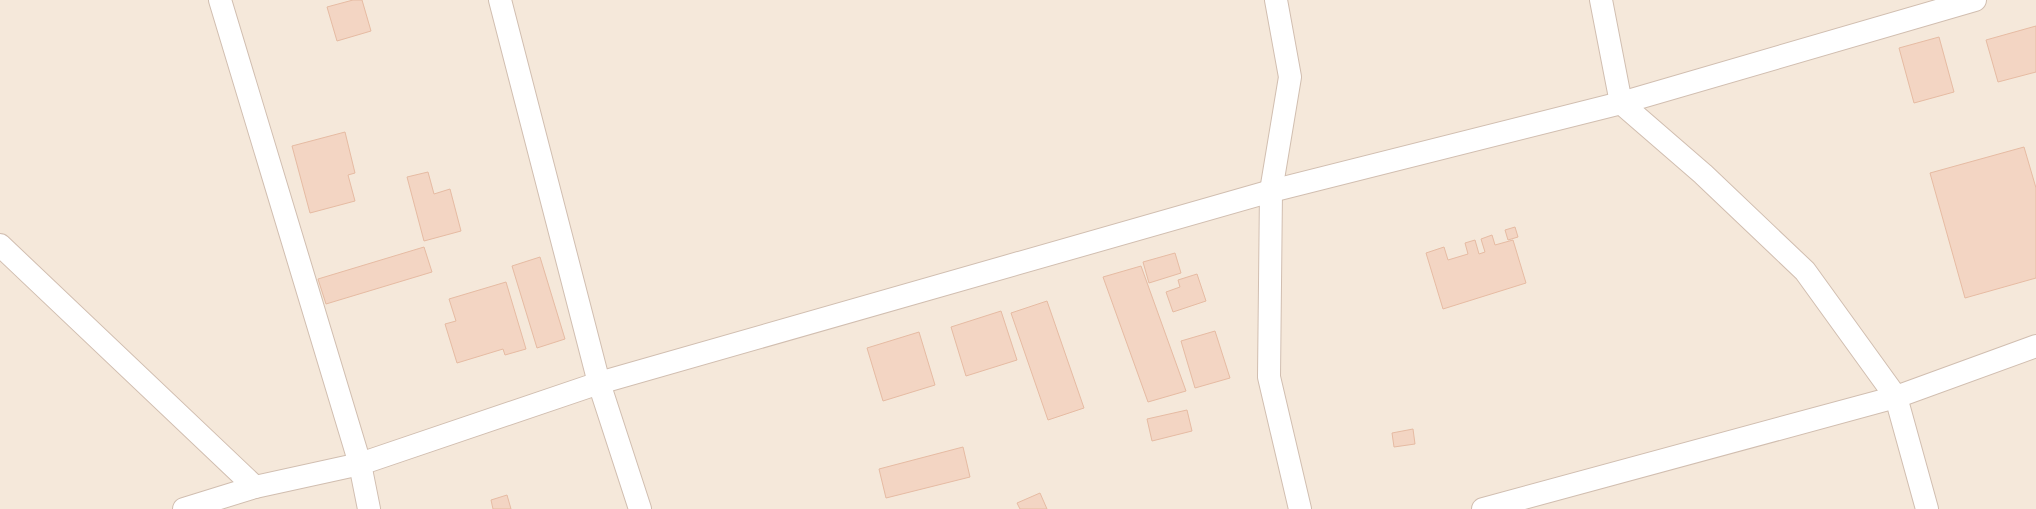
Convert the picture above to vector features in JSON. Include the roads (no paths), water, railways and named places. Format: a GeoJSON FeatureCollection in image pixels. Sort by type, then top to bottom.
{"type":"FeatureCollection","features":[{"type":"Feature","properties":{"kind":"street"},"geometry":{"type":"LineString","coordinates":[[220,0],[360,464],[369,509]]}},
{"type":"Feature","properties":{"kind":"street"},"geometry":{"type":"LineString","coordinates":[[500,0],[599,383],[640,509]]}},
{"type":"Feature","properties":{"kind":"street"},"geometry":{"type":"LineString","coordinates":[[1276,0],[1290,77],[1271,191],[1269,377],[1300,509]]}},
{"type":"Feature","properties":{"kind":"street"},"geometry":{"type":"LineString","coordinates":[[1601,0],[1621,103],[1703,174],[1805,271],[1896,397],[1927,509]]}},
{"type":"Feature","properties":{"kind":"street"},"geometry":{"type":"LineString","coordinates":[[184,509],[255,487],[360,464],[599,383],[1271,191],[1621,103],[1946,4],[1975,0]]}},
{"type":"Feature","properties":{"kind":"street"},"geometry":{"type":"LineString","coordinates":[[0,245],[255,487]]}},
{"type":"Feature","properties":{"kind":"street"},"geometry":{"type":"LineString","coordinates":[[1483,509],[1896,397],[2036,346]]}}]}
